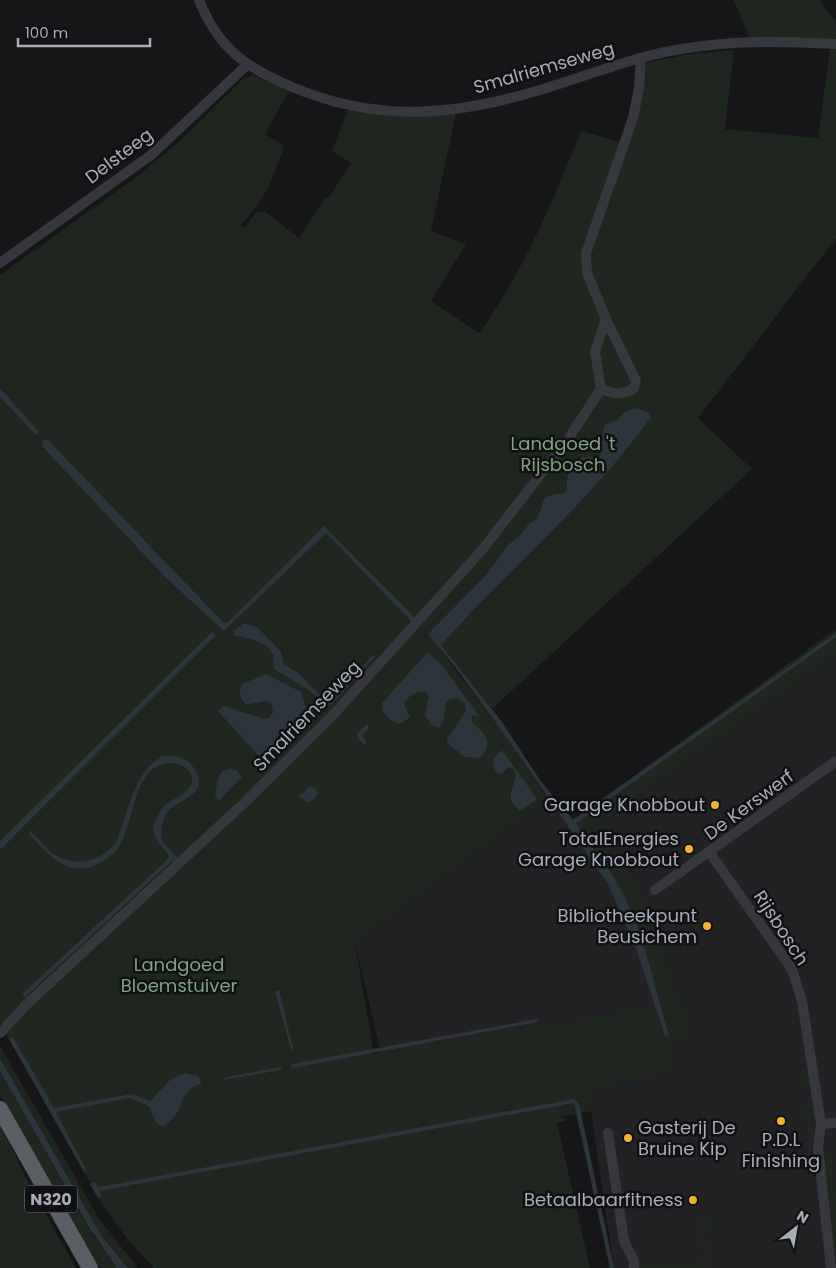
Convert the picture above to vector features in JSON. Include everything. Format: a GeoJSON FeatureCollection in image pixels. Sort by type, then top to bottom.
{"type":"FeatureCollection","features":[{"type":"Feature","properties":{"kind":"highway","name":"N320"},"geometry":{"type":"LineString","coordinates":[[0,1109],[90,1268]]}},
{"type":"Feature","properties":{"kind":"street","name":"Smalriemseweg"},"geometry":{"type":"LineString","coordinates":[[199,0],[220,40],[248,64],[273,79],[336,102],[383,112],[428,114],[485,105],[531,93],[641,58],[681,49],[768,41],[836,44]]}},
{"type":"Feature","properties":{"kind":"street","name":"Smalriemseweg"},"geometry":{"type":"LineString","coordinates":[[0,1033],[26,1005],[243,804],[333,715],[482,550],[568,439],[601,389],[625,394],[635,385],[636,381],[606,319],[588,273],[586,253],[633,118],[639,88],[641,58]]}},
{"type":"Feature","properties":{"kind":"street","name":"Delsteeg"},"geometry":{"type":"LineString","coordinates":[[0,263],[150,155],[248,64]]}},
{"type":"Feature","properties":{"kind":"street"},"geometry":{"type":"LineString","coordinates":[[601,389],[595,352],[606,319]]}},
{"type":"Feature","properties":{"kind":"street"},"geometry":{"type":"LineString","coordinates":[[599,340],[616,341]]}},
{"type":"Feature","properties":{"kind":"street","name":"De Kerswerf"},"geometry":{"type":"LineString","coordinates":[[655,890],[710,853],[836,761]]}},
{"type":"Feature","properties":{"kind":"street","name":"Rijsbosch"},"geometry":{"type":"LineString","coordinates":[[710,853],[792,969],[802,1001],[821,1124],[818,1148],[831,1268]]}},
{"type":"Feature","properties":{"kind":"street"},"geometry":{"type":"LineString","coordinates":[[821,1124],[836,1123]]}},
{"type":"Feature","properties":{"kind":"street"},"geometry":{"type":"LineString","coordinates":[[608,1133],[624,1241],[634,1261],[634,1268]]}},
{"type":"Feature","properties":{"kind":"shaded area"},"geometry":{"type":"Polygon","coordinates":[[[0,388],[39,432],[36,435],[0,397],[0,388]]]}},
{"type":"Feature","properties":{"kind":"shaded area"},"geometry":{"type":"Polygon","coordinates":[[[635,408],[648,412],[651,417],[628,448],[576,506],[441,645],[502,722],[540,780],[573,820],[836,633],[836,637],[576,823],[614,878],[628,903],[642,940],[669,1035],[665,1036],[636,948],[608,884],[509,741],[455,667],[428,634],[487,574],[508,545],[529,524],[537,519],[544,499],[550,495],[565,493],[569,470],[574,462],[584,457],[600,455],[604,425],[617,420],[623,413],[635,408]]]}},
{"type":"Feature","properties":{"kind":"shaded area"},"geometry":{"type":"Polygon","coordinates":[[[43,439],[48,440],[224,623],[228,622],[324,526],[416,619],[412,622],[326,533],[224,631],[166,578],[42,446],[43,439]]]}},
{"type":"Feature","properties":{"kind":"shaded area"},"geometry":{"type":"Polygon","coordinates":[[[244,623],[258,628],[281,652],[284,664],[298,673],[327,702],[373,655],[375,656],[332,704],[327,706],[309,690],[275,670],[273,655],[267,646],[234,635],[233,632],[244,623]]]}},
{"type":"Feature","properties":{"kind":"shaded area"},"geometry":{"type":"Polygon","coordinates":[[[212,632],[216,635],[0,850],[0,841],[212,632]]]}},
{"type":"Feature","properties":{"kind":"shaded area"},"geometry":{"type":"Polygon","coordinates":[[[427,653],[441,664],[479,716],[472,715],[472,722],[484,734],[487,748],[479,758],[465,757],[447,743],[447,739],[466,711],[465,703],[458,698],[450,699],[446,702],[443,722],[440,727],[433,726],[425,716],[429,696],[425,692],[416,693],[406,701],[404,704],[410,717],[400,724],[390,720],[382,711],[382,703],[427,653]]]}},
{"type":"Feature","properties":{"kind":"shaded area"},"geometry":{"type":"Polygon","coordinates":[[[836,655],[836,1268],[614,1268],[591,1111],[404,1149],[355,943],[549,800],[573,820],[598,825],[836,655]]]}},
{"type":"Feature","properties":{"kind":"shaded area"},"geometry":{"type":"Polygon","coordinates":[[[266,674],[301,692],[308,714],[262,756],[257,754],[218,711],[224,706],[264,719],[270,718],[273,711],[271,702],[245,704],[239,694],[242,684],[266,674]]]}},
{"type":"Feature","properties":{"kind":"shaded area"},"geometry":{"type":"Polygon","coordinates":[[[368,724],[369,728],[362,735],[367,743],[364,745],[357,737],[357,733],[368,724]]]}},
{"type":"Feature","properties":{"kind":"shaded area"},"geometry":{"type":"Polygon","coordinates":[[[502,750],[537,799],[520,811],[511,801],[511,793],[516,775],[514,769],[509,767],[501,774],[495,772],[493,759],[502,750]]]}},
{"type":"Feature","properties":{"kind":"shaded area"},"geometry":{"type":"Polygon","coordinates":[[[163,756],[176,757],[188,761],[199,777],[199,785],[196,791],[170,809],[162,824],[162,841],[179,859],[173,860],[25,997],[22,994],[169,858],[156,838],[153,826],[164,806],[189,788],[192,778],[186,768],[174,763],[159,766],[149,773],[136,796],[119,847],[110,856],[88,868],[78,869],[60,862],[43,849],[29,834],[31,832],[51,852],[68,861],[87,861],[103,854],[117,840],[138,782],[153,763],[163,756]]]}},
{"type":"Feature","properties":{"kind":"shaded area"},"geometry":{"type":"Polygon","coordinates":[[[236,770],[242,777],[219,801],[215,795],[218,779],[222,771],[236,770]]]}},
{"type":"Feature","properties":{"kind":"shaded area"},"geometry":{"type":"Polygon","coordinates":[[[308,787],[315,788],[318,793],[312,801],[307,802],[298,795],[304,793],[308,787]]]}},
{"type":"Feature","properties":{"kind":"shaded area"},"geometry":{"type":"Polygon","coordinates":[[[279,990],[293,1048],[292,1053],[275,991],[279,990]]]}},
{"type":"Feature","properties":{"kind":"shaded area"},"geometry":{"type":"Polygon","coordinates":[[[537,1019],[538,1022],[292,1068],[291,1064],[537,1019]]]}},
{"type":"Feature","properties":{"kind":"shaded area"},"geometry":{"type":"Polygon","coordinates":[[[13,1037],[54,1108],[132,1094],[150,1101],[170,1080],[185,1073],[198,1076],[202,1084],[195,1086],[186,1093],[175,1116],[164,1127],[156,1123],[149,1106],[130,1098],[56,1112],[87,1171],[84,1172],[9,1039],[13,1037]]]}},
{"type":"Feature","properties":{"kind":"shaded area"},"geometry":{"type":"Polygon","coordinates":[[[0,1058],[101,1235],[128,1268],[117,1268],[90,1229],[0,1071],[0,1058]]]}},
{"type":"Feature","properties":{"kind":"shaded area"},"geometry":{"type":"Polygon","coordinates":[[[281,1067],[281,1070],[223,1080],[223,1078],[281,1067]]]}},
{"type":"Feature","properties":{"kind":"shaded area"},"geometry":{"type":"Polygon","coordinates":[[[574,1099],[579,1104],[614,1268],[610,1268],[609,1264],[574,1103],[99,1191],[102,1197],[98,1198],[90,1184],[94,1182],[99,1187],[574,1099]]]}},
{"type":"Feature","properties":{"kind":"green space"},"geometry":{"type":"Polygon","coordinates":[[[734,0],[820,0],[836,22],[836,40],[750,40],[734,0]]]}},
{"type":"Feature","properties":{"kind":"green space"},"geometry":{"type":"Polygon","coordinates":[[[830,49],[836,49],[836,238],[698,418],[752,469],[492,709],[440,645],[436,644],[509,741],[549,800],[355,943],[374,1054],[662,1005],[627,902],[618,885],[573,820],[836,629],[836,655],[598,825],[642,892],[692,1035],[672,1039],[674,1073],[588,1089],[591,1111],[555,1115],[555,1117],[566,1118],[566,1121],[557,1123],[590,1268],[154,1268],[128,1240],[102,1204],[0,1023],[0,275],[138,176],[180,141],[243,79],[253,75],[289,91],[265,134],[284,146],[268,188],[241,225],[245,228],[256,212],[264,211],[299,238],[325,198],[330,196],[351,163],[332,151],[348,109],[413,117],[456,113],[431,231],[466,244],[431,301],[479,333],[524,260],[560,183],[581,131],[621,142],[647,63],[684,55],[734,50],[725,129],[818,138],[830,49]]]}},
{"type":"Feature","properties":{"kind":"green space"},"geometry":{"type":"Polygon","coordinates":[[[0,1046],[98,1217],[138,1268],[129,1268],[101,1235],[0,1058],[0,1046]]]}},
{"type":"Feature","properties":{"kind":"green space"},"geometry":{"type":"Polygon","coordinates":[[[800,1069],[807,1069],[808,1087],[803,1088],[800,1069]]]}},
{"type":"Feature","properties":{"kind":"green space"},"geometry":{"type":"Polygon","coordinates":[[[0,1071],[94,1237],[118,1268],[101,1268],[94,1260],[0,1096],[0,1071]]]}},
{"type":"Feature","properties":{"kind":"green space"},"geometry":{"type":"Polygon","coordinates":[[[810,1101],[813,1130],[806,1134],[802,1102],[810,1101]]]}},
{"type":"Feature","properties":{"kind":"green space"},"geometry":{"type":"Polygon","coordinates":[[[0,1124],[29,1184],[76,1268],[0,1268],[0,1124]]]}},
{"type":"Feature","properties":{"kind":"green space"},"geometry":{"type":"Polygon","coordinates":[[[823,1156],[832,1157],[836,1193],[836,1216],[826,1211],[823,1156]]]}},
{"type":"Feature","properties":{"kind":"green space"},"geometry":{"type":"Polygon","coordinates":[[[814,1205],[817,1206],[819,1227],[815,1231],[812,1207],[814,1205]]]}},
{"type":"Feature","properties":{"kind":"green space"},"geometry":{"type":"Polygon","coordinates":[[[734,1214],[735,1217],[712,1221],[704,1236],[707,1240],[710,1268],[636,1268],[636,1266],[702,1259],[696,1221],[734,1214]]]}},
{"type":"Feature","properties":{"kind":"green space"},"geometry":{"type":"Polygon","coordinates":[[[827,1216],[836,1220],[836,1251],[831,1247],[827,1216]]]}},
{"type":"Feature","properties":{"kind":"place","name":"Garage Knobbout"},"geometry":{"type":"Point","coordinates":[715,805]}},
{"type":"Feature","properties":{"kind":"place","name":"TotalEnergies Garage Knobbout"},"geometry":{"type":"Point","coordinates":[689,849]}},
{"type":"Feature","properties":{"kind":"place","name":"Bibliotheekpunt Beusichem"},"geometry":{"type":"Point","coordinates":[707,926]}},
{"type":"Feature","properties":{"kind":"place","name":"P.D.L Finishing"},"geometry":{"type":"Point","coordinates":[781,1121]}},
{"type":"Feature","properties":{"kind":"place","name":"Gasterij De Bruine Kip"},"geometry":{"type":"Point","coordinates":[628,1138]}},
{"type":"Feature","properties":{"kind":"place","name":"Betaalbaarfitness"},"geometry":{"type":"Point","coordinates":[693,1200]}},
{"type":"Feature","properties":{"kind":"park label","name":"Landgoed 't Rijsbosch"},"geometry":{"type":"Point","coordinates":[563,454]}},
{"type":"Feature","properties":{"kind":"park label","name":"Landgoed Bloemstuiver"},"geometry":{"type":"Point","coordinates":[179,975]}}]}
